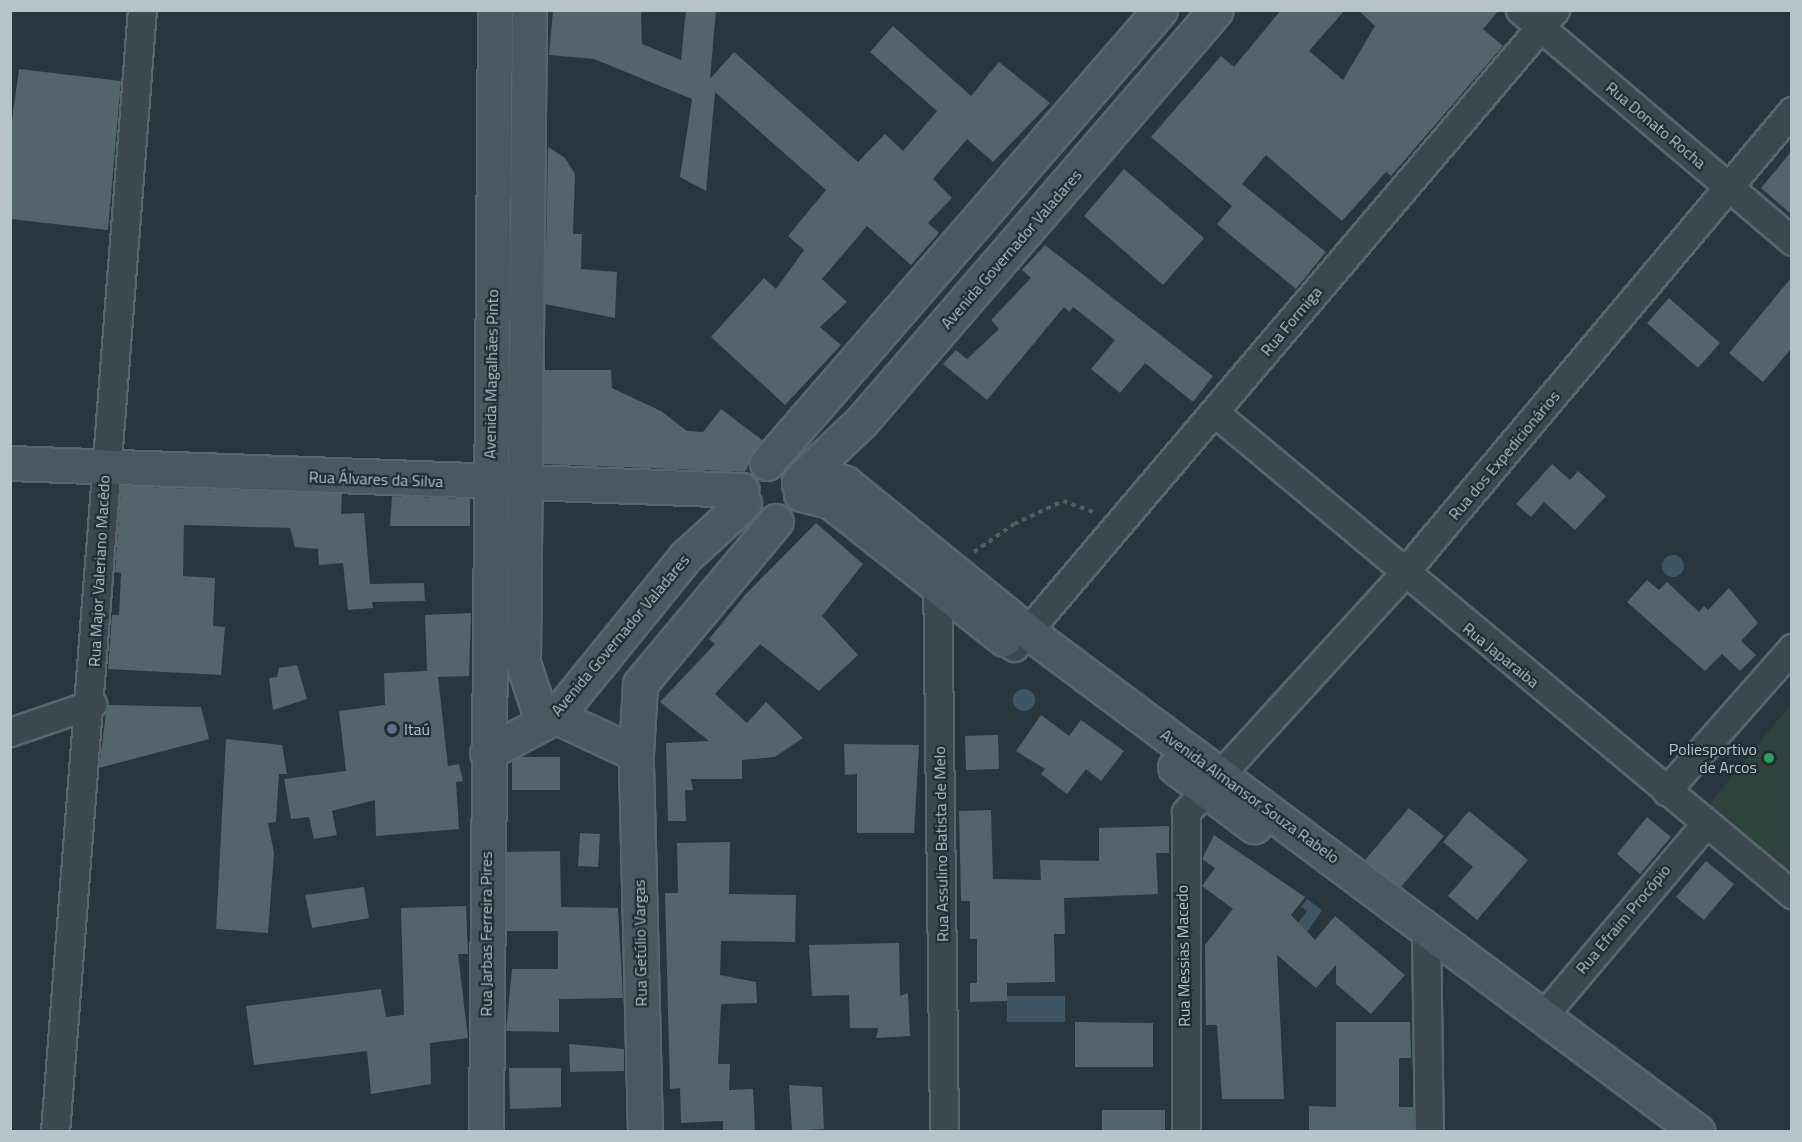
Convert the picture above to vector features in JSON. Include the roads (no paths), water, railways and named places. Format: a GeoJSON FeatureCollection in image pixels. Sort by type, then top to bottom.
{"type":"FeatureCollection","features":[{"type":"Feature","properties":{"kind":"street","name":"Rua Major Valeriano Macêdo"},"geometry":{"type":"LineString","coordinates":[[55,1131],[92,704],[104,468],[142,10]]}},
{"type":"Feature","properties":{"kind":"street","name":"Avenida Magalhães Pinto"},"geometry":{"type":"LineString","coordinates":[[487,745],[495,10]]}},
{"type":"Feature","properties":{"kind":"street","name":"Avenida Magalhães Pinto"},"geometry":{"type":"LineString","coordinates":[[529,10],[523,663],[538,708],[556,716]]}},
{"type":"Feature","properties":{"kind":"street"},"geometry":{"type":"LineString","coordinates":[[767,463],[791,470],[799,487],[788,516],[776,521],[751,514],[743,496],[754,468],[767,463],[1160,10]]}},
{"type":"Feature","properties":{"kind":"street","name":"Avenida Governador Valadares"},"geometry":{"type":"LineString","coordinates":[[799,487],[862,420],[1216,10]]}},
{"type":"Feature","properties":{"kind":"street","name":"Rua Donato Rocha"},"geometry":{"type":"LineString","coordinates":[[1520,10],[1548,19],[1729,188],[1791,241]]}},
{"type":"Feature","properties":{"kind":"street","name":"Rua Formiga"},"geometry":{"type":"LineString","coordinates":[[1021,639],[1548,19]]}},
{"type":"Feature","properties":{"kind":"street"},"geometry":{"type":"LineString","coordinates":[[495,50],[529,49]]}},
{"type":"Feature","properties":{"kind":"street","name":"Rua dos Expedicionários"},"geometry":{"type":"LineString","coordinates":[[1216,782],[1403,574],[1729,188],[1791,111]]}},
{"type":"Feature","properties":{"kind":"street"},"geometry":{"type":"LineString","coordinates":[[1050,138],[1084,165]]}},
{"type":"Feature","properties":{"kind":"street","name":"Rua Japaraiba"},"geometry":{"type":"LineString","coordinates":[[1214,412],[1403,574],[1791,894]]}},
{"type":"Feature","properties":{"kind":"street","name":"Rua Álvares da Silva"},"geometry":{"type":"LineString","coordinates":[[10,462],[743,496]]}},
{"type":"Feature","properties":{"kind":"street","name":"Avenida Almansor Souza Rabelo"},"geometry":{"type":"LineString","coordinates":[[799,487],[828,478],[844,483],[937,557],[1021,639]]}},
{"type":"Feature","properties":{"kind":"street","name":"Avenida Almansor Souza Rabelo"},"geometry":{"type":"LineString","coordinates":[[799,487],[830,501],[937,590],[1021,639],[1216,782],[1665,1123],[1698,1131]]}},
{"type":"Feature","properties":{"kind":"street","name":"Avenida Governador Valadares"},"geometry":{"type":"LineString","coordinates":[[487,745],[556,716],[685,557],[743,496]]}},
{"type":"Feature","properties":{"kind":"street","name":"Rua Getúlio Vargas"},"geometry":{"type":"LineString","coordinates":[[645,1131],[636,754],[640,684],[776,521]]}},
{"type":"Feature","properties":{"kind":"street","name":"Rua Assulino Batista de Melo"},"geometry":{"type":"LineString","coordinates":[[937,557],[944,1131]]}},
{"type":"Feature","properties":{"kind":"street"},"geometry":{"type":"LineString","coordinates":[[1666,790],[1791,648]]}},
{"type":"Feature","properties":{"kind":"street"},"geometry":{"type":"LineString","coordinates":[[10,732],[92,704]]}},
{"type":"Feature","properties":{"kind":"street"},"geometry":{"type":"LineString","coordinates":[[556,716],[636,754]]}},
{"type":"Feature","properties":{"kind":"street","name":"Rua Jarbas Ferreira Pires"},"geometry":{"type":"LineString","coordinates":[[486,1131],[487,745]]}},
{"type":"Feature","properties":{"kind":"street","name":"Rua Messias Macedo"},"geometry":{"type":"LineString","coordinates":[[1186,1131],[1182,835],[1186,812],[1216,782]]}},
{"type":"Feature","properties":{"kind":"street","name":"Rua Efraim Procópio"},"geometry":{"type":"LineString","coordinates":[[1543,1016],[1705,824]]}},
{"type":"Feature","properties":{"kind":"street"},"geometry":{"type":"LineString","coordinates":[[1427,942],[1429,1131]]}},
{"type":"Feature","properties":{"kind":"street","name":"Avenida Almansor Souza Rabelo"},"geometry":{"type":"LineString","coordinates":[[1427,942],[1543,1016],[1665,1123]]}},
{"type":"Feature","properties":{"kind":"water"},"geometry":{"type":"Polygon","coordinates":[[[1673,555],[1681,558],[1684,566],[1681,574],[1673,577],[1665,574],[1662,566],[1665,558],[1673,555]]]}},
{"type":"Feature","properties":{"kind":"water"},"geometry":{"type":"Polygon","coordinates":[[[1024,689],[1032,692],[1035,700],[1032,708],[1024,711],[1016,708],[1013,700],[1016,692],[1024,689]]]}},
{"type":"Feature","properties":{"kind":"water"},"geometry":{"type":"Polygon","coordinates":[[[1307,899],[1322,910],[1305,935],[1295,927],[1307,911],[1301,907],[1307,899]]]}},
{"type":"Feature","properties":{"kind":"water"},"geometry":{"type":"Polygon","coordinates":[[[1007,996],[1065,996],[1065,1022],[1007,1022],[1007,996]]]}},
{"type":"Feature","properties":{"kind":"place","name":"Itaú"},"geometry":{"type":"Point","coordinates":[392,729]}},
{"type":"Feature","properties":{"kind":"place","name":"Poliesportivo de Arcos"},"geometry":{"type":"Point","coordinates":[1769,758]}}]}
